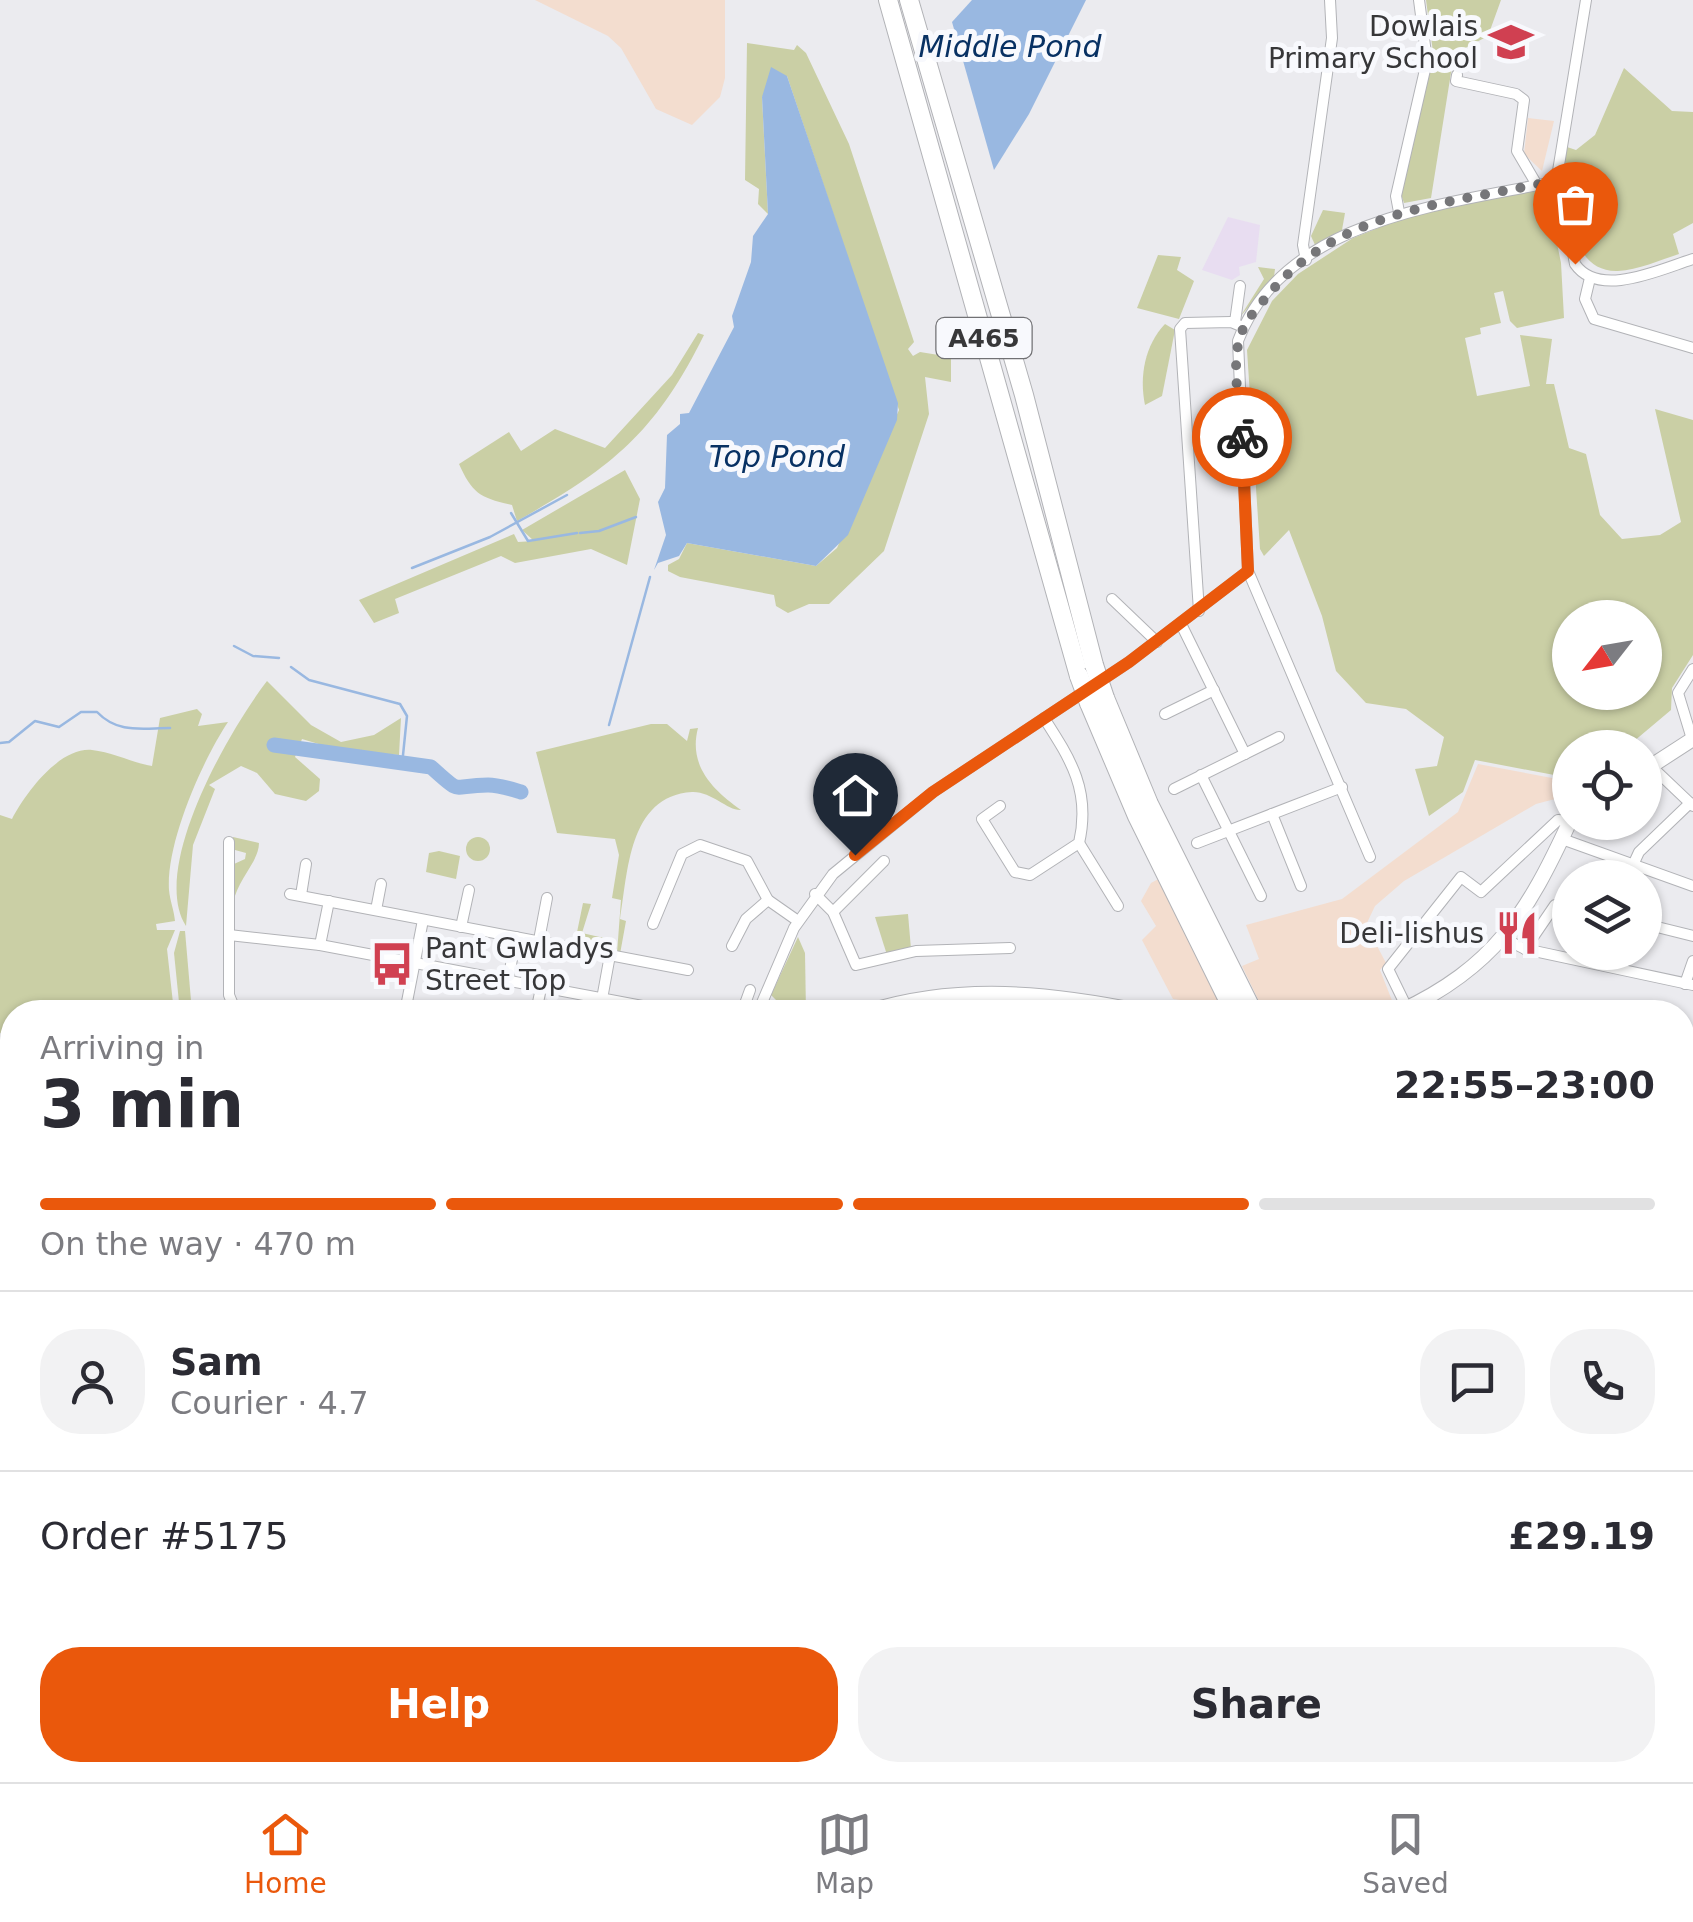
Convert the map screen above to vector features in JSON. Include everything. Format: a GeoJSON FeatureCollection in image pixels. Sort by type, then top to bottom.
{"type":"FeatureCollection","features":[{"type":"Feature","properties":{"kind":"highway","name":"A465"},"geometry":{"type":"LineString","coordinates":[[888,0],[1086,671],[1221,969],[1230,1000]]}},
{"type":"Feature","properties":{"kind":"highway","name":"A465"},"geometry":{"type":"LineString","coordinates":[[909,0],[1024,395],[1086,671]]}},
{"type":"Feature","properties":{"kind":"highway","name":"A465"},"geometry":{"type":"LineString","coordinates":[[1221,969],[1244,1000]]}},
{"type":"Feature","properties":{"kind":"street"},"geometry":{"type":"LineString","coordinates":[[1306,260],[1303,245],[1332,38],[1330,0]]}},
{"type":"Feature","properties":{"kind":"street"},"geometry":{"type":"LineString","coordinates":[[1400,212],[1396,196],[1427,61],[1419,0]]}},
{"type":"Feature","properties":{"kind":"street"},"geometry":{"type":"LineString","coordinates":[[1586,0],[1558,180],[1575,264],[1590,278],[1614,280],[1693,259]]}},
{"type":"Feature","properties":{"kind":"street"},"geometry":{"type":"LineString","coordinates":[[1456,75],[1456,81],[1521,96],[1524,105],[1517,152],[1537,185]]}},
{"type":"Feature","properties":{"kind":"street"},"geometry":{"type":"LineString","coordinates":[[1199,611],[1179,343],[1182,325],[1239,325],[1290,270],[1346,234],[1400,212],[1558,180]]}},
{"type":"Feature","properties":{"kind":"street"},"geometry":{"type":"LineString","coordinates":[[1590,278],[1585,299],[1594,318],[1693,348]]}},
{"type":"Feature","properties":{"kind":"street"},"geometry":{"type":"LineString","coordinates":[[1240,286],[1237,358],[1248,571],[1370,856]]}},
{"type":"Feature","properties":{"kind":"street"},"geometry":{"type":"LineString","coordinates":[[763,1000],[798,921],[833,874],[933,792],[1157,642],[1248,571]]}},
{"type":"Feature","properties":{"kind":"street"},"geometry":{"type":"LineString","coordinates":[[1112,599],[1157,642]]}},
{"type":"Feature","properties":{"kind":"street"},"geometry":{"type":"LineString","coordinates":[[1181,624],[1245,754]]}},
{"type":"Feature","properties":{"kind":"street"},"geometry":{"type":"LineString","coordinates":[[1662,759],[1693,739],[1678,706],[1678,693],[1693,668]]}},
{"type":"Feature","properties":{"kind":"street"},"geometry":{"type":"LineString","coordinates":[[1166,714],[1214,690]]}},
{"type":"Feature","properties":{"kind":"street"},"geometry":{"type":"LineString","coordinates":[[1044,718],[1076,769],[1084,800],[1078,842],[1118,906]]}},
{"type":"Feature","properties":{"kind":"street"},"geometry":{"type":"LineString","coordinates":[[1174,789],[1279,737]]}},
{"type":"Feature","properties":{"kind":"street"},"geometry":{"type":"LineString","coordinates":[[1201,776],[1260,896]]}},
{"type":"Feature","properties":{"kind":"street"},"geometry":{"type":"LineString","coordinates":[[1635,860],[1639,852],[1691,805],[1662,780]]}},
{"type":"Feature","properties":{"kind":"street"},"geometry":{"type":"LineString","coordinates":[[1197,843],[1342,787]]}},
{"type":"Feature","properties":{"kind":"street"},"geometry":{"type":"LineString","coordinates":[[1000,806],[982,819],[1015,872],[1030,875],[1078,842]]}},
{"type":"Feature","properties":{"kind":"street"},"geometry":{"type":"LineString","coordinates":[[1272,814],[1302,886]]}},
{"type":"Feature","properties":{"kind":"street"},"geometry":{"type":"LineString","coordinates":[[1399,1000],[1388,969],[1461,877],[1481,892],[1552,825]]}},
{"type":"Feature","properties":{"kind":"street"},"geometry":{"type":"LineString","coordinates":[[1424,1000],[1456,982],[1505,938],[1562,840],[1619,860]]}},
{"type":"Feature","properties":{"kind":"street"},"geometry":{"type":"LineString","coordinates":[[229,842],[231,1000]]}},
{"type":"Feature","properties":{"kind":"street"},"geometry":{"type":"LineString","coordinates":[[653,923],[682,854],[700,844],[747,860],[768,900],[798,921]]}},
{"type":"Feature","properties":{"kind":"street"},"geometry":{"type":"LineString","coordinates":[[229,856],[242,856]]}},
{"type":"Feature","properties":{"kind":"street"},"geometry":{"type":"LineString","coordinates":[[833,912],[884,861]]}},
{"type":"Feature","properties":{"kind":"street"},"geometry":{"type":"LineString","coordinates":[[306,864],[295,895],[688,970]]}},
{"type":"Feature","properties":{"kind":"street"},"geometry":{"type":"LineString","coordinates":[[1662,875],[1693,886]]}},
{"type":"Feature","properties":{"kind":"street"},"geometry":{"type":"LineString","coordinates":[[376,910],[381,884]]}},
{"type":"Feature","properties":{"kind":"street"},"geometry":{"type":"LineString","coordinates":[[461,927],[469,890]]}},
{"type":"Feature","properties":{"kind":"street"},"geometry":{"type":"LineString","coordinates":[[815,894],[833,912],[856,965],[916,951],[1010,948]]}},
{"type":"Feature","properties":{"kind":"street"},"geometry":{"type":"LineString","coordinates":[[538,940],[546,898]]}},
{"type":"Feature","properties":{"kind":"street"},"geometry":{"type":"LineString","coordinates":[[732,946],[746,918],[768,900]]}},
{"type":"Feature","properties":{"kind":"street"},"geometry":{"type":"LineString","coordinates":[[320,945],[330,902]]}},
{"type":"Feature","properties":{"kind":"street"},"geometry":{"type":"LineString","coordinates":[[1525,949],[1552,909]]}},
{"type":"Feature","properties":{"kind":"street"},"geometry":{"type":"LineString","coordinates":[[408,1000],[424,920]]}},
{"type":"Feature","properties":{"kind":"street"},"geometry":{"type":"LineString","coordinates":[[1662,928],[1693,936]]}},
{"type":"Feature","properties":{"kind":"street"},"geometry":{"type":"LineString","coordinates":[[229,935],[320,945],[608,1000]]}},
{"type":"Feature","properties":{"kind":"street"},"geometry":{"type":"LineString","coordinates":[[508,982],[516,937]]}},
{"type":"Feature","properties":{"kind":"street"},"geometry":{"type":"LineString","coordinates":[[1505,938],[1525,949],[1689,985],[1693,961]]}},
{"type":"Feature","properties":{"kind":"street"},"geometry":{"type":"LineString","coordinates":[[602,999],[610,955]]}},
{"type":"Feature","properties":{"kind":"street"},"geometry":{"type":"LineString","coordinates":[[538,1000],[541,988]]}},
{"type":"Feature","properties":{"kind":"street"},"geometry":{"type":"LineString","coordinates":[[746,1000],[750,990]]}},
{"type":"Feature","properties":{"kind":"street"},"geometry":{"type":"LineString","coordinates":[[910,1000],[965,991],[1042,1000]]}},
{"type":"Feature","properties":{"kind":"shaded area"},"geometry":{"type":"Polygon","coordinates":[[[535,0],[725,0],[725,78],[720,97],[692,125],[656,109],[621,48],[608,36],[535,0]]]}},
{"type":"Feature","properties":{"kind":"shaded area"},"geometry":{"type":"Polygon","coordinates":[[[1528,118],[1554,121],[1542,171],[1524,154],[1528,118]]]}},
{"type":"Feature","properties":{"kind":"shaded area"},"geometry":{"type":"Polygon","coordinates":[[[1228,217],[1260,225],[1256,262],[1239,267],[1240,275],[1232,280],[1202,270],[1228,217]]]}},
{"type":"Feature","properties":{"kind":"shaded area"},"geometry":{"type":"Polygon","coordinates":[[[1478,764],[1552,778],[1552,800],[1536,804],[1404,881],[1375,906],[1366,925],[1386,963],[1380,970],[1392,1000],[1258,1000],[1242,966],[1259,959],[1246,925],[1342,899],[1458,812],[1478,764]]]}},
{"type":"Feature","properties":{"kind":"shaded area"},"geometry":{"type":"Polygon","coordinates":[[[1162,877],[1221,1000],[1173,999],[1142,940],[1156,926],[1141,901],[1151,883],[1162,877]]]}},
{"type":"Feature","properties":{"kind":"green space"},"geometry":{"type":"Polygon","coordinates":[[[1426,0],[1501,0],[1488,36],[1454,54],[1431,198],[1404,203],[1401,194],[1433,52],[1426,0]]]}},
{"type":"Feature","properties":{"kind":"green space"},"geometry":{"type":"Polygon","coordinates":[[[747,43],[794,50],[797,45],[806,53],[849,144],[914,342],[908,349],[913,356],[920,352],[951,357],[951,382],[925,377],[929,414],[884,551],[829,604],[809,604],[788,613],[776,606],[774,595],[680,577],[668,571],[668,565],[679,559],[687,543],[816,566],[837,548],[899,410],[787,76],[762,97],[768,214],[758,204],[759,189],[745,180],[747,43]]]}},
{"type":"Feature","properties":{"kind":"green space"},"geometry":{"type":"Polygon","coordinates":[[[1624,68],[1672,111],[1693,112],[1693,223],[1673,234],[1679,254],[1618,271],[1601,268],[1588,259],[1579,245],[1568,209],[1565,157],[1567,147],[1576,150],[1595,135],[1624,68]]]}},
{"type":"Feature","properties":{"kind":"green space"},"geometry":{"type":"Polygon","coordinates":[[[1546,189],[1561,263],[1564,318],[1517,328],[1510,321],[1503,291],[1494,293],[1501,323],[1480,328],[1481,334],[1465,338],[1477,396],[1530,386],[1520,335],[1552,339],[1546,384],[1554,384],[1569,448],[1586,454],[1600,515],[1622,539],[1660,535],[1681,522],[1655,409],[1693,420],[1693,655],[1672,688],[1671,710],[1647,730],[1552,730],[1552,775],[1475,760],[1463,792],[1429,816],[1415,769],[1437,766],[1444,737],[1406,709],[1366,703],[1336,671],[1322,616],[1289,530],[1264,556],[1260,549],[1247,350],[1272,301],[1298,274],[1353,238],[1413,214],[1546,189]]]}},
{"type":"Feature","properties":{"kind":"green space"},"geometry":{"type":"Polygon","coordinates":[[[1323,210],[1345,213],[1342,230],[1315,245],[1311,236],[1323,210]]]}},
{"type":"Feature","properties":{"kind":"green space"},"geometry":{"type":"Polygon","coordinates":[[[1158,255],[1181,257],[1177,270],[1194,281],[1179,319],[1137,308],[1158,255]]]}},
{"type":"Feature","properties":{"kind":"green space"},"geometry":{"type":"Polygon","coordinates":[[[1258,267],[1275,269],[1274,277],[1240,317],[1264,279],[1258,267]]]}},
{"type":"Feature","properties":{"kind":"green space"},"geometry":{"type":"Polygon","coordinates":[[[1165,324],[1175,330],[1162,396],[1145,405],[1145,362],[1165,324]]]}},
{"type":"Feature","properties":{"kind":"green space"},"geometry":{"type":"Polygon","coordinates":[[[698,333],[704,335],[686,369],[648,423],[605,465],[579,483],[517,521],[512,505],[485,497],[468,482],[459,464],[509,432],[521,451],[555,429],[605,448],[672,375],[698,333]]]}},
{"type":"Feature","properties":{"kind":"green space"},"geometry":{"type":"Polygon","coordinates":[[[625,470],[640,499],[627,565],[591,549],[515,563],[501,556],[395,599],[399,613],[374,623],[359,600],[514,534],[518,542],[534,541],[522,530],[625,470]]]}},
{"type":"Feature","properties":{"kind":"green space"},"geometry":{"type":"Polygon","coordinates":[[[267,681],[311,725],[341,742],[374,735],[401,718],[399,755],[342,751],[302,739],[295,757],[320,779],[319,791],[306,801],[275,794],[257,773],[241,766],[209,785],[215,789],[193,845],[186,926],[177,901],[178,870],[186,836],[215,764],[267,681]]]}},
{"type":"Feature","properties":{"kind":"green space"},"geometry":{"type":"Polygon","coordinates":[[[197,709],[202,714],[198,726],[228,722],[207,758],[179,826],[169,890],[175,921],[156,924],[157,930],[175,930],[167,949],[173,1000],[0,1000],[0,815],[12,819],[44,774],[80,751],[100,751],[152,766],[160,718],[197,709]]]}},
{"type":"Feature","properties":{"kind":"green space"},"geometry":{"type":"Polygon","coordinates":[[[651,724],[667,724],[687,741],[690,729],[698,728],[697,754],[705,776],[741,810],[692,792],[671,797],[655,807],[643,822],[629,860],[620,919],[626,921],[620,954],[617,953],[621,900],[612,898],[619,855],[615,839],[557,833],[536,752],[651,724]]]}},
{"type":"Feature","properties":{"kind":"green space"},"geometry":{"type":"Polygon","coordinates":[[[233,837],[259,843],[233,904],[234,864],[245,859],[246,853],[235,850],[233,837]]]}},
{"type":"Feature","properties":{"kind":"green space"},"geometry":{"type":"Polygon","coordinates":[[[478,837],[490,849],[478,861],[466,849],[478,837]]]}},
{"type":"Feature","properties":{"kind":"green space"},"geometry":{"type":"Polygon","coordinates":[[[429,853],[460,856],[456,879],[426,872],[429,853]]]}},
{"type":"Feature","properties":{"kind":"green space"},"geometry":{"type":"Polygon","coordinates":[[[583,903],[591,904],[582,933],[604,938],[605,948],[575,942],[583,903]]]}},
{"type":"Feature","properties":{"kind":"green space"},"geometry":{"type":"Polygon","coordinates":[[[908,914],[911,949],[887,955],[875,917],[908,914]]]}},
{"type":"Feature","properties":{"kind":"green space"},"geometry":{"type":"Polygon","coordinates":[[[180,931],[185,931],[191,1000],[179,1000],[174,953],[180,931]]]}},
{"type":"Feature","properties":{"kind":"green space"},"geometry":{"type":"Polygon","coordinates":[[[798,937],[805,953],[806,1000],[776,1000],[771,995],[798,937]]]}},
{"type":"Feature","properties":{"kind":"water","name":"Middle Pond"},"geometry":{"type":"Polygon","coordinates":[[[972,0],[1086,0],[1029,114],[994,170],[952,22],[972,0]]]}},
{"type":"Feature","properties":{"kind":"water","name":"Top Pond"},"geometry":{"type":"Polygon","coordinates":[[[771,67],[787,76],[898,403],[897,420],[848,535],[816,566],[687,543],[679,556],[658,563],[654,570],[666,535],[658,502],[665,488],[667,435],[680,424],[680,414],[689,413],[734,327],[732,316],[751,262],[753,236],[768,214],[762,97],[771,67]]]}},
{"type":"Feature","properties":{"kind":"waterway"},"geometry":{"type":"LineString","coordinates":[[412,568],[490,537],[567,495]]}},
{"type":"Feature","properties":{"kind":"waterway"},"geometry":{"type":"LineString","coordinates":[[511,513],[528,541],[577,533]]}},
{"type":"Feature","properties":{"kind":"waterway"},"geometry":{"type":"LineString","coordinates":[[580,533],[599,531],[636,517]]}},
{"type":"Feature","properties":{"kind":"waterway"},"geometry":{"type":"LineString","coordinates":[[609,725],[650,577]]}},
{"type":"Feature","properties":{"kind":"waterway"},"geometry":{"type":"LineString","coordinates":[[234,646],[253,656],[279,658]]}},
{"type":"Feature","properties":{"kind":"waterway"},"geometry":{"type":"LineString","coordinates":[[291,667],[309,680],[400,704],[407,716],[402,765]]}},
{"type":"Feature","properties":{"kind":"waterway"},"geometry":{"type":"LineString","coordinates":[[0,743],[9,742],[35,721],[59,727],[81,712],[97,712],[122,727],[170,728]]}},
{"type":"Feature","properties":{"kind":"waterway"},"geometry":{"type":"LineString","coordinates":[[274,745],[431,767],[458,787],[492,785],[521,792]]}},
{"type":"Feature","properties":{"kind":"way so far"},"geometry":{"type":"LineString","coordinates":[[1242,437],[1237,358],[1244,327],[1290,270],[1346,234],[1416,207],[1558,180],[1575,264]]}},
{"type":"Feature","properties":{"kind":"place","name":"Dowlais Primary School"},"geometry":{"type":"Point","coordinates":[1511,42]}},
{"type":"Feature","properties":{"kind":"place","name":"Deli-lishus"},"geometry":{"type":"Point","coordinates":[1517,933]}},
{"type":"Feature","properties":{"kind":"place","name":"Pant Gwladys Street Top"},"geometry":{"type":"Point","coordinates":[392,964]}},
{"type":"Feature","properties":{"kind":"route"},"geometry":{"type":"LineString","coordinates":[[855,855],[933,792],[1129,662],[1248,571],[1242,437]]}}]}
